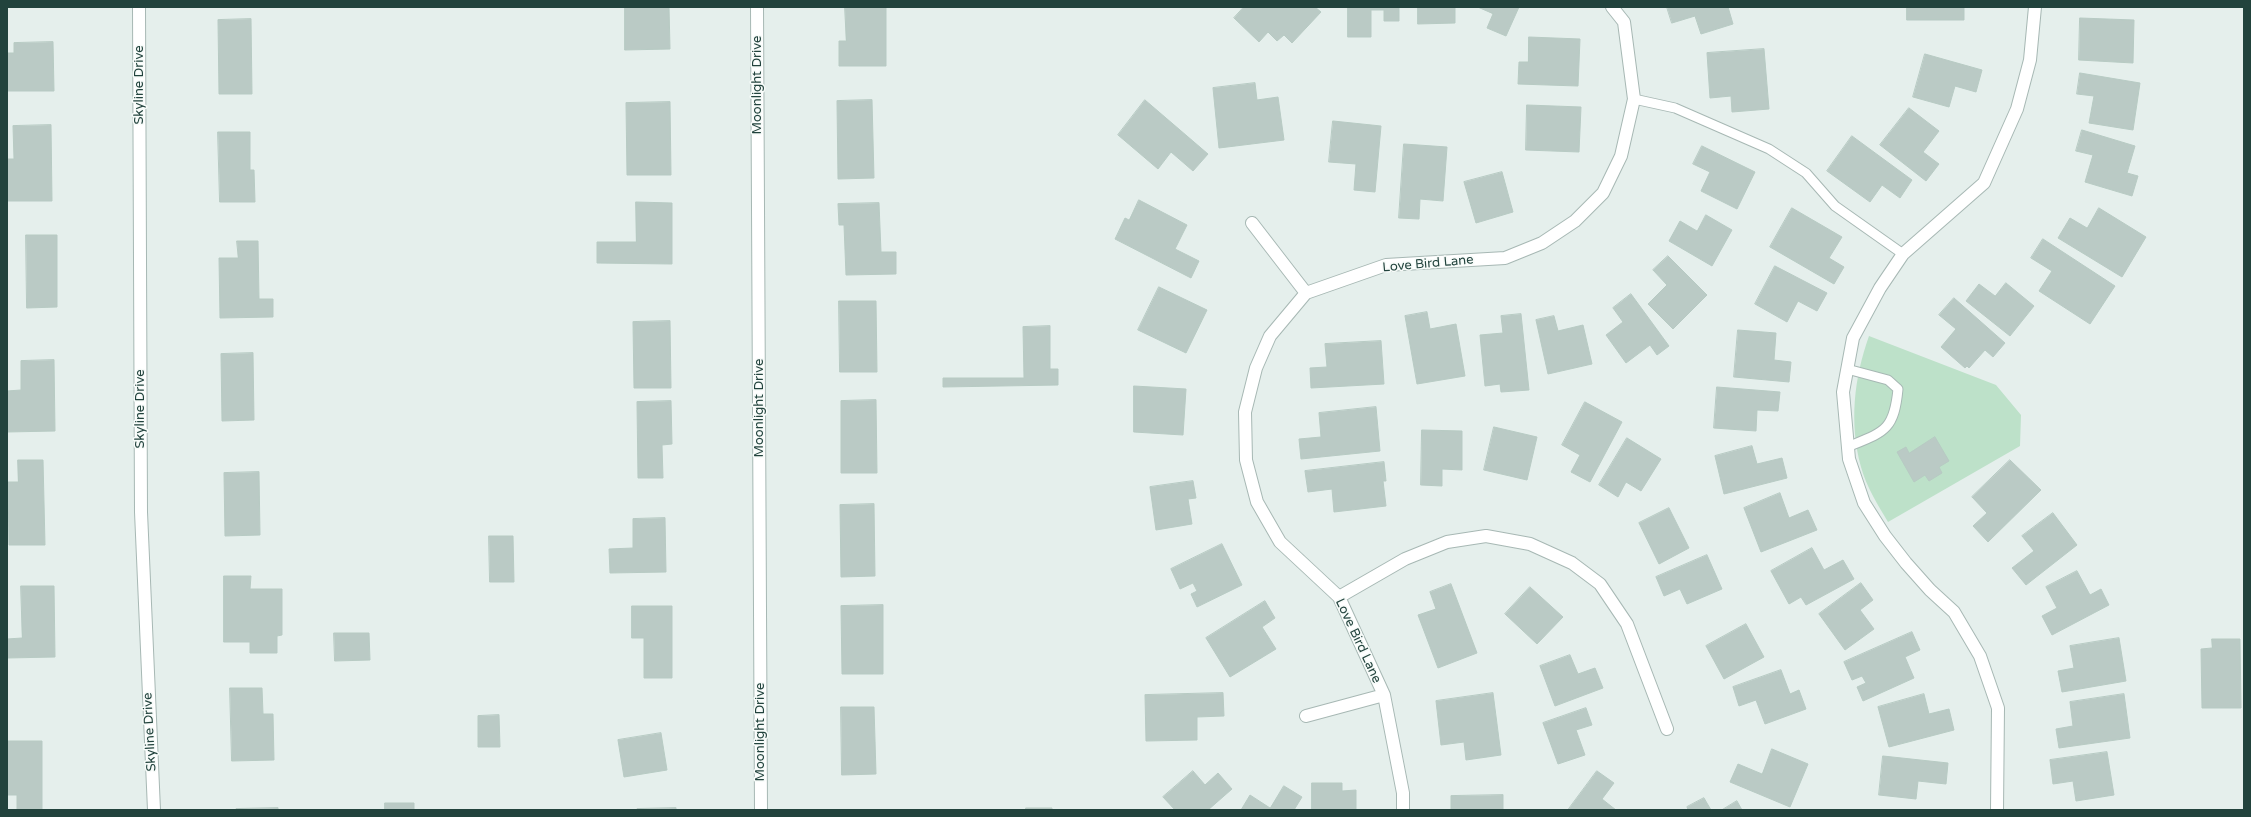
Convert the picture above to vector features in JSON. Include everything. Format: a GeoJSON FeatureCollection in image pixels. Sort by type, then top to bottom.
{"type":"FeatureCollection","features":[{"type":"Feature","properties":{"kind":"street","name":"Skyline Drive"},"geometry":{"type":"LineString","coordinates":[[140,7],[141,512],[154,810]]}},
{"type":"Feature","properties":{"kind":"street","name":"Moonlight Drive"},"geometry":{"type":"LineString","coordinates":[[757,7],[761,810]]}},
{"type":"Feature","properties":{"kind":"street","name":"Love Bird Lane"},"geometry":{"type":"LineString","coordinates":[[1403,810],[1403,793],[1384,695],[1339,597],[1280,542],[1257,502],[1246,460],[1245,412],[1256,368],[1270,336],[1306,293],[1386,265],[1506,258],[1542,243],[1575,222],[1602,193],[1621,156],[1634,99],[1624,22],[1612,7]]}},
{"type":"Feature","properties":{"kind":"street"},"geometry":{"type":"LineString","coordinates":[[1997,810],[1998,708],[1980,656],[1954,612],[1930,590],[1906,563],[1885,536],[1864,504],[1849,460],[1842,392],[1853,338],[1880,288],[1903,254],[1984,183],[2017,109],[2030,60],[2036,7]]}},
{"type":"Feature","properties":{"kind":"street"},"geometry":{"type":"LineString","coordinates":[[1252,224],[1306,293]]}},
{"type":"Feature","properties":{"kind":"street"},"geometry":{"type":"LineString","coordinates":[[1339,597],[1405,559],[1447,542],[1486,536],[1530,544],[1572,563],[1600,584],[1627,624],[1668,729]]}},
{"type":"Feature","properties":{"kind":"street"},"geometry":{"type":"LineString","coordinates":[[1306,716],[1384,695]]}},
{"type":"Feature","properties":{"kind":"lane"},"geometry":{"type":"LineString","coordinates":[[1634,99],[1675,108],[1769,149],[1806,173],[1835,206],[1903,254]]}},
{"type":"Feature","properties":{"kind":"lane"},"geometry":{"type":"LineString","coordinates":[[1847,369],[1888,380],[1898,389],[1896,412],[1887,428],[1873,437],[1848,446]]}},
{"type":"Feature","properties":{"kind":"green space"},"geometry":{"type":"Polygon","coordinates":[[[1869,336],[1996,385],[2021,415],[2020,446],[1888,522],[1863,474],[1855,434],[1854,417],[1857,384],[1869,336]]]}},
{"type":"Feature","properties":{"kind":"building"},"geometry":{"type":"Polygon","coordinates":[[[625,7],[669,7],[670,49],[625,50],[625,7]]]}},
{"type":"Feature","properties":{"kind":"building"},"geometry":{"type":"Polygon","coordinates":[[[845,7],[886,7],[886,66],[839,66],[839,41],[846,41],[845,7]]]}},
{"type":"Feature","properties":{"kind":"building"},"geometry":{"type":"Polygon","coordinates":[[[1244,7],[1315,7],[1321,12],[1292,43],[1284,35],[1277,41],[1268,32],[1259,42],[1234,18],[1244,7]]]}},
{"type":"Feature","properties":{"kind":"building"},"geometry":{"type":"Polygon","coordinates":[[[1348,7],[1399,7],[1399,21],[1384,21],[1384,10],[1371,10],[1371,37],[1348,37],[1348,7]]]}},
{"type":"Feature","properties":{"kind":"building"},"geometry":{"type":"Polygon","coordinates":[[[1418,7],[1455,7],[1455,23],[1418,24],[1418,7]]]}},
{"type":"Feature","properties":{"kind":"building"},"geometry":{"type":"Polygon","coordinates":[[[1478,7],[1519,7],[1506,36],[1487,28],[1493,14],[1478,7]]]}},
{"type":"Feature","properties":{"kind":"building"},"geometry":{"type":"Polygon","coordinates":[[[1667,7],[1728,7],[1733,24],[1701,34],[1695,16],[1672,23],[1667,7]]]}},
{"type":"Feature","properties":{"kind":"building"},"geometry":{"type":"Polygon","coordinates":[[[1907,7],[1964,7],[1964,20],[1907,20],[1907,7]]]}},
{"type":"Feature","properties":{"kind":"building"},"geometry":{"type":"Polygon","coordinates":[[[2080,18],[2134,20],[2133,63],[2079,60],[2080,18]]]}},
{"type":"Feature","properties":{"kind":"building"},"geometry":{"type":"Polygon","coordinates":[[[251,19],[252,94],[219,94],[218,20],[251,19]]]}},
{"type":"Feature","properties":{"kind":"building"},"geometry":{"type":"Polygon","coordinates":[[[1529,37],[1580,39],[1578,86],[1518,84],[1519,62],[1528,62],[1529,37]]]}},
{"type":"Feature","properties":{"kind":"building"},"geometry":{"type":"Polygon","coordinates":[[[53,42],[54,91],[7,91],[7,53],[14,53],[14,43],[53,42]]]}},
{"type":"Feature","properties":{"kind":"building"},"geometry":{"type":"Polygon","coordinates":[[[1764,49],[1769,109],[1732,112],[1731,96],[1710,98],[1707,53],[1764,49]]]}},
{"type":"Feature","properties":{"kind":"building"},"geometry":{"type":"Polygon","coordinates":[[[1925,54],[1982,70],[1976,92],[1955,86],[1949,107],[1913,97],[1925,54]]]}},
{"type":"Feature","properties":{"kind":"building"},"geometry":{"type":"Polygon","coordinates":[[[2080,73],[2140,83],[2133,130],[2089,123],[2094,96],[2077,94],[2080,73]]]}},
{"type":"Feature","properties":{"kind":"building"},"geometry":{"type":"Polygon","coordinates":[[[1255,83],[1257,100],[1278,97],[1284,140],[1219,148],[1213,88],[1255,83]]]}},
{"type":"Feature","properties":{"kind":"building"},"geometry":{"type":"Polygon","coordinates":[[[872,100],[874,178],[838,179],[837,101],[872,100]]]}},
{"type":"Feature","properties":{"kind":"building"},"geometry":{"type":"Polygon","coordinates":[[[1145,100],[1208,154],[1193,171],[1171,152],[1158,169],[1118,135],[1145,100]]]}},
{"type":"Feature","properties":{"kind":"building"},"geometry":{"type":"Polygon","coordinates":[[[670,102],[671,175],[627,175],[626,103],[670,102]]]}},
{"type":"Feature","properties":{"kind":"building"},"geometry":{"type":"Polygon","coordinates":[[[1527,105],[1581,107],[1579,152],[1526,150],[1527,105]]]}},
{"type":"Feature","properties":{"kind":"building"},"geometry":{"type":"Polygon","coordinates":[[[1909,108],[1939,131],[1923,152],[1939,164],[1926,181],[1880,145],[1909,108]]]}},
{"type":"Feature","properties":{"kind":"building"},"geometry":{"type":"Polygon","coordinates":[[[1333,121],[1381,126],[1375,192],[1354,190],[1356,164],[1329,162],[1333,121]]]}},
{"type":"Feature","properties":{"kind":"building"},"geometry":{"type":"Polygon","coordinates":[[[51,125],[52,201],[7,201],[7,159],[14,159],[13,126],[51,125]]]}},
{"type":"Feature","properties":{"kind":"building"},"geometry":{"type":"Polygon","coordinates":[[[2082,130],[2135,146],[2127,173],[2138,176],[2132,196],[2085,182],[2093,155],[2076,151],[2082,130]]]}},
{"type":"Feature","properties":{"kind":"building"},"geometry":{"type":"Polygon","coordinates":[[[218,132],[250,132],[250,170],[254,170],[255,202],[220,202],[218,132]]]}},
{"type":"Feature","properties":{"kind":"building"},"geometry":{"type":"Polygon","coordinates":[[[1852,136],[1912,180],[1900,198],[1882,185],[1870,202],[1827,171],[1852,136]]]}},
{"type":"Feature","properties":{"kind":"building"},"geometry":{"type":"Polygon","coordinates":[[[1404,144],[1447,147],[1443,201],[1420,199],[1419,219],[1399,218],[1404,144]]]}},
{"type":"Feature","properties":{"kind":"building"},"geometry":{"type":"Polygon","coordinates":[[[1702,146],[1755,172],[1737,209],[1701,191],[1710,172],[1693,164],[1702,146]]]}},
{"type":"Feature","properties":{"kind":"building"},"geometry":{"type":"Polygon","coordinates":[[[1502,172],[1513,212],[1476,223],[1464,182],[1502,172]]]}},
{"type":"Feature","properties":{"kind":"building"},"geometry":{"type":"Polygon","coordinates":[[[1139,200],[1187,225],[1175,249],[1199,261],[1191,278],[1115,239],[1125,218],[1129,220],[1139,200]]]}},
{"type":"Feature","properties":{"kind":"building"},"geometry":{"type":"Polygon","coordinates":[[[636,202],[672,203],[672,264],[597,263],[597,242],[636,242],[636,202]]]}},
{"type":"Feature","properties":{"kind":"building"},"geometry":{"type":"Polygon","coordinates":[[[879,203],[881,252],[896,252],[896,274],[846,275],[844,225],[839,225],[838,204],[879,203]]]}},
{"type":"Feature","properties":{"kind":"building"},"geometry":{"type":"Polygon","coordinates":[[[1792,208],[1842,237],[1829,258],[1844,267],[1834,284],[1770,247],[1792,208]]]}},
{"type":"Feature","properties":{"kind":"building"},"geometry":{"type":"Polygon","coordinates":[[[2099,208],[2146,237],[2122,277],[2058,238],[2070,218],[2087,228],[2099,208]]]}},
{"type":"Feature","properties":{"kind":"building"},"geometry":{"type":"Polygon","coordinates":[[[1706,215],[1732,230],[1712,266],[1669,241],[1680,221],[1697,231],[1706,215]]]}},
{"type":"Feature","properties":{"kind":"building"},"geometry":{"type":"Polygon","coordinates":[[[26,235],[57,235],[57,307],[27,308],[26,235]]]}},
{"type":"Feature","properties":{"kind":"building"},"geometry":{"type":"Polygon","coordinates":[[[2043,239],[2115,286],[2090,324],[2039,291],[2052,271],[2031,258],[2043,239]]]}},
{"type":"Feature","properties":{"kind":"building"},"geometry":{"type":"Polygon","coordinates":[[[237,241],[258,241],[259,299],[273,299],[273,317],[220,318],[219,258],[238,258],[237,241]]]}},
{"type":"Feature","properties":{"kind":"building"},"geometry":{"type":"Polygon","coordinates":[[[1668,256],[1707,295],[1673,329],[1648,304],[1667,285],[1653,270],[1668,256]]]}},
{"type":"Feature","properties":{"kind":"building"},"geometry":{"type":"Polygon","coordinates":[[[1775,266],[1827,293],[1817,311],[1798,301],[1787,322],[1755,304],[1775,266]]]}},
{"type":"Feature","properties":{"kind":"building"},"geometry":{"type":"Polygon","coordinates":[[[2006,283],[2034,306],[2010,336],[1966,301],[1979,284],[1995,296],[2006,283]]]}},
{"type":"Feature","properties":{"kind":"building"},"geometry":{"type":"Polygon","coordinates":[[[1159,287],[1207,310],[1186,353],[1138,330],[1159,287]]]}},
{"type":"Feature","properties":{"kind":"building"},"geometry":{"type":"Polygon","coordinates":[[[1631,294],[1669,346],[1657,355],[1650,345],[1626,363],[1606,335],[1623,322],[1613,308],[1631,294]]]}},
{"type":"Feature","properties":{"kind":"building"},"geometry":{"type":"Polygon","coordinates":[[[1954,298],[2005,343],[1993,357],[1985,350],[1969,368],[1967,366],[1965,368],[1941,347],[1956,329],[1939,315],[1954,298]]]}},
{"type":"Feature","properties":{"kind":"building"},"geometry":{"type":"Polygon","coordinates":[[[839,301],[876,301],[877,372],[840,372],[839,301]]]}},
{"type":"Feature","properties":{"kind":"building"},"geometry":{"type":"Polygon","coordinates":[[[1427,312],[1430,329],[1456,324],[1465,376],[1417,384],[1405,316],[1427,312]]]}},
{"type":"Feature","properties":{"kind":"building"},"geometry":{"type":"Polygon","coordinates":[[[1521,314],[1529,390],[1501,392],[1500,384],[1485,386],[1480,335],[1503,333],[1501,316],[1521,314]]]}},
{"type":"Feature","properties":{"kind":"building"},"geometry":{"type":"Polygon","coordinates":[[[1554,316],[1558,331],[1583,325],[1592,364],[1548,374],[1536,320],[1554,316]]]}},
{"type":"Feature","properties":{"kind":"building"},"geometry":{"type":"Polygon","coordinates":[[[670,321],[671,388],[634,388],[633,322],[670,321]]]}},
{"type":"Feature","properties":{"kind":"building"},"geometry":{"type":"Polygon","coordinates":[[[1050,326],[1050,369],[1058,369],[1058,385],[943,387],[943,378],[1024,378],[1023,327],[1050,326]]]}},
{"type":"Feature","properties":{"kind":"building"},"geometry":{"type":"Polygon","coordinates":[[[1738,330],[1776,333],[1774,360],[1791,362],[1789,382],[1734,377],[1738,330]]]}},
{"type":"Feature","properties":{"kind":"building"},"geometry":{"type":"Polygon","coordinates":[[[1381,341],[1384,384],[1311,388],[1310,368],[1327,367],[1325,344],[1381,341]]]}},
{"type":"Feature","properties":{"kind":"building"},"geometry":{"type":"Polygon","coordinates":[[[253,353],[254,420],[222,421],[221,354],[253,353]]]}},
{"type":"Feature","properties":{"kind":"building"},"geometry":{"type":"Polygon","coordinates":[[[54,360],[55,431],[7,432],[7,391],[21,390],[21,361],[54,360]]]}},
{"type":"Feature","properties":{"kind":"building"},"geometry":{"type":"Polygon","coordinates":[[[1134,386],[1186,389],[1183,435],[1134,432],[1134,386]]]}},
{"type":"Feature","properties":{"kind":"building"},"geometry":{"type":"Polygon","coordinates":[[[1717,387],[1780,392],[1778,411],[1757,410],[1756,431],[1714,428],[1717,387]]]}},
{"type":"Feature","properties":{"kind":"building"},"geometry":{"type":"Polygon","coordinates":[[[876,400],[877,473],[841,473],[841,401],[876,400]]]}},
{"type":"Feature","properties":{"kind":"building"},"geometry":{"type":"Polygon","coordinates":[[[671,401],[672,444],[662,445],[663,478],[638,478],[637,402],[671,401]]]}},
{"type":"Feature","properties":{"kind":"building"},"geometry":{"type":"Polygon","coordinates":[[[1585,402],[1622,422],[1590,482],[1571,472],[1580,455],[1562,445],[1585,402]]]}},
{"type":"Feature","properties":{"kind":"building"},"geometry":{"type":"Polygon","coordinates":[[[1376,407],[1380,451],[1301,459],[1299,439],[1321,437],[1319,413],[1376,407]]]}},
{"type":"Feature","properties":{"kind":"building"},"geometry":{"type":"Polygon","coordinates":[[[1494,427],[1537,437],[1527,480],[1484,470],[1494,427]]]}},
{"type":"Feature","properties":{"kind":"building"},"geometry":{"type":"Polygon","coordinates":[[[1422,430],[1462,431],[1462,470],[1442,469],[1442,486],[1421,485],[1422,430]]]}},
{"type":"Feature","properties":{"kind":"building"},"geometry":{"type":"Polygon","coordinates":[[[1935,437],[1949,461],[1939,467],[1942,473],[1929,481],[1925,475],[1914,482],[1897,452],[1906,447],[1909,453],[1935,437]]]}},
{"type":"Feature","properties":{"kind":"building"},"geometry":{"type":"Polygon","coordinates":[[[1627,438],[1661,459],[1641,491],[1626,482],[1618,497],[1599,485],[1627,438]]]}},
{"type":"Feature","properties":{"kind":"building"},"geometry":{"type":"Polygon","coordinates":[[[1752,446],[1757,464],[1782,458],[1787,478],[1724,494],[1715,456],[1752,446]]]}},
{"type":"Feature","properties":{"kind":"building"},"geometry":{"type":"Polygon","coordinates":[[[18,460],[43,460],[45,545],[9,545],[8,482],[18,482],[18,460]]]}},
{"type":"Feature","properties":{"kind":"building"},"geometry":{"type":"Polygon","coordinates":[[[2010,460],[2041,490],[1988,542],[1973,526],[1987,513],[1972,497],[2010,460]]]}},
{"type":"Feature","properties":{"kind":"building"},"geometry":{"type":"Polygon","coordinates":[[[1384,462],[1386,481],[1383,481],[1386,506],[1334,512],[1332,489],[1308,492],[1305,471],[1384,462]]]}},
{"type":"Feature","properties":{"kind":"building"},"geometry":{"type":"Polygon","coordinates":[[[259,472],[260,535],[225,536],[224,473],[259,472]]]}},
{"type":"Feature","properties":{"kind":"building"},"geometry":{"type":"Polygon","coordinates":[[[1193,481],[1196,498],[1188,499],[1192,524],[1156,530],[1150,487],[1193,481]]]}},
{"type":"Feature","properties":{"kind":"building"},"geometry":{"type":"Polygon","coordinates":[[[1780,493],[1789,518],[1808,510],[1817,530],[1761,552],[1744,508],[1780,493]]]}},
{"type":"Feature","properties":{"kind":"building"},"geometry":{"type":"Polygon","coordinates":[[[874,504],[875,576],[841,577],[840,505],[874,504]]]}},
{"type":"Feature","properties":{"kind":"building"},"geometry":{"type":"Polygon","coordinates":[[[1669,508],[1689,548],[1659,564],[1639,523],[1669,508]]]}},
{"type":"Feature","properties":{"kind":"building"},"geometry":{"type":"Polygon","coordinates":[[[2053,513],[2077,545],[2026,585],[2012,568],[2034,551],[2022,536],[2053,513]]]}},
{"type":"Feature","properties":{"kind":"building"},"geometry":{"type":"Polygon","coordinates":[[[665,518],[666,572],[610,573],[609,549],[633,548],[633,519],[665,518]]]}},
{"type":"Feature","properties":{"kind":"building"},"geometry":{"type":"Polygon","coordinates":[[[489,536],[513,536],[514,582],[490,582],[489,536]]]}},
{"type":"Feature","properties":{"kind":"building"},"geometry":{"type":"Polygon","coordinates":[[[1222,544],[1242,585],[1197,607],[1191,594],[1197,591],[1193,583],[1180,589],[1171,569],[1222,544]]]}},
{"type":"Feature","properties":{"kind":"building"},"geometry":{"type":"Polygon","coordinates":[[[1812,548],[1824,570],[1843,560],[1854,579],[1806,605],[1801,597],[1789,604],[1771,571],[1812,548]]]}},
{"type":"Feature","properties":{"kind":"building"},"geometry":{"type":"Polygon","coordinates":[[[1707,555],[1722,589],[1687,604],[1680,589],[1664,596],[1656,577],[1707,555]]]}},
{"type":"Feature","properties":{"kind":"building"},"geometry":{"type":"Polygon","coordinates":[[[2077,571],[2090,595],[2101,589],[2109,605],[2052,635],[2042,616],[2057,608],[2046,587],[2077,571]]]}},
{"type":"Feature","properties":{"kind":"building"},"geometry":{"type":"Polygon","coordinates":[[[224,576],[251,576],[250,589],[282,589],[282,635],[277,636],[277,653],[250,653],[250,642],[224,642],[224,576]]]}},
{"type":"Feature","properties":{"kind":"building"},"geometry":{"type":"Polygon","coordinates":[[[1861,583],[1873,600],[1860,610],[1874,629],[1845,650],[1819,614],[1861,583]]]}},
{"type":"Feature","properties":{"kind":"building"},"geometry":{"type":"Polygon","coordinates":[[[1451,584],[1477,653],[1438,668],[1418,615],[1436,609],[1430,592],[1451,584]]]}},
{"type":"Feature","properties":{"kind":"building"},"geometry":{"type":"Polygon","coordinates":[[[21,586],[54,586],[55,657],[7,658],[7,639],[22,638],[21,586]]]}},
{"type":"Feature","properties":{"kind":"building"},"geometry":{"type":"Polygon","coordinates":[[[1530,587],[1563,617],[1537,644],[1505,614],[1530,587]]]}},
{"type":"Feature","properties":{"kind":"building"},"geometry":{"type":"Polygon","coordinates":[[[1265,601],[1275,618],[1262,627],[1276,649],[1230,677],[1206,638],[1265,601]]]}},
{"type":"Feature","properties":{"kind":"building"},"geometry":{"type":"Polygon","coordinates":[[[883,605],[883,674],[842,674],[841,606],[883,605]]]}},
{"type":"Feature","properties":{"kind":"building"},"geometry":{"type":"Polygon","coordinates":[[[632,606],[672,606],[672,678],[644,678],[644,638],[632,638],[632,606]]]}},
{"type":"Feature","properties":{"kind":"building"},"geometry":{"type":"Polygon","coordinates":[[[1746,624],[1764,657],[1724,679],[1706,646],[1746,624]]]}},
{"type":"Feature","properties":{"kind":"building"},"geometry":{"type":"Polygon","coordinates":[[[1912,632],[1920,650],[1905,657],[1914,678],[1863,701],[1857,687],[1866,683],[1862,676],[1852,680],[1844,662],[1912,632]]]}},
{"type":"Feature","properties":{"kind":"building"},"geometry":{"type":"Polygon","coordinates":[[[334,633],[369,633],[370,660],[335,661],[334,633]]]}},
{"type":"Feature","properties":{"kind":"building"},"geometry":{"type":"Polygon","coordinates":[[[2119,638],[2126,681],[2062,692],[2058,671],[2074,668],[2070,646],[2119,638]]]}},
{"type":"Feature","properties":{"kind":"building"},"geometry":{"type":"Polygon","coordinates":[[[2212,639],[2240,639],[2241,708],[2202,708],[2201,649],[2212,648],[2212,639]]]}},
{"type":"Feature","properties":{"kind":"building"},"geometry":{"type":"Polygon","coordinates":[[[1570,655],[1578,674],[1595,668],[1603,688],[1555,706],[1540,666],[1570,655]]]}},
{"type":"Feature","properties":{"kind":"building"},"geometry":{"type":"Polygon","coordinates":[[[1781,670],[1790,694],[1799,690],[1806,709],[1765,724],[1756,700],[1739,706],[1733,687],[1781,670]]]}},
{"type":"Feature","properties":{"kind":"building"},"geometry":{"type":"Polygon","coordinates":[[[230,688],[262,688],[263,714],[273,714],[274,760],[232,761],[230,688]]]}},
{"type":"Feature","properties":{"kind":"building"},"geometry":{"type":"Polygon","coordinates":[[[1223,693],[1224,716],[1197,717],[1197,740],[1146,741],[1145,695],[1223,693]]]}},
{"type":"Feature","properties":{"kind":"building"},"geometry":{"type":"Polygon","coordinates":[[[1493,693],[1501,755],[1466,760],[1464,742],[1441,745],[1436,701],[1493,693]]]}},
{"type":"Feature","properties":{"kind":"building"},"geometry":{"type":"Polygon","coordinates":[[[1924,694],[1929,714],[1949,709],[1954,730],[1889,747],[1878,707],[1924,694]]]}},
{"type":"Feature","properties":{"kind":"building"},"geometry":{"type":"Polygon","coordinates":[[[2124,694],[2130,738],[2059,748],[2056,729],[2073,726],[2070,702],[2124,694]]]}},
{"type":"Feature","properties":{"kind":"building"},"geometry":{"type":"Polygon","coordinates":[[[841,707],[874,707],[876,774],[842,775],[841,707]]]}},
{"type":"Feature","properties":{"kind":"building"},"geometry":{"type":"Polygon","coordinates":[[[1586,708],[1592,725],[1576,730],[1585,755],[1558,764],[1543,723],[1586,708]]]}},
{"type":"Feature","properties":{"kind":"building"},"geometry":{"type":"Polygon","coordinates":[[[499,715],[500,747],[478,747],[478,716],[499,715]]]}},
{"type":"Feature","properties":{"kind":"building"},"geometry":{"type":"Polygon","coordinates":[[[661,733],[667,770],[624,777],[618,740],[661,733]]]}},
{"type":"Feature","properties":{"kind":"building"},"geometry":{"type":"Polygon","coordinates":[[[7,741],[42,741],[42,810],[17,810],[17,795],[7,795],[7,741]]]}},
{"type":"Feature","properties":{"kind":"building"},"geometry":{"type":"Polygon","coordinates":[[[1772,749],[1808,764],[1790,807],[1730,782],[1738,764],[1762,774],[1772,749]]]}},
{"type":"Feature","properties":{"kind":"building"},"geometry":{"type":"Polygon","coordinates":[[[2107,752],[2114,795],[2076,801],[2073,781],[2053,784],[2050,760],[2107,752]]]}},
{"type":"Feature","properties":{"kind":"building"},"geometry":{"type":"Polygon","coordinates":[[[1883,756],[1948,763],[1946,784],[1918,781],[1916,799],[1879,795],[1883,756]]]}},
{"type":"Feature","properties":{"kind":"building"},"geometry":{"type":"Polygon","coordinates":[[[1193,771],[1205,785],[1218,773],[1232,789],[1208,810],[1175,810],[1163,797],[1193,771]]]}},
{"type":"Feature","properties":{"kind":"building"},"geometry":{"type":"Polygon","coordinates":[[[1597,771],[1614,783],[1602,799],[1616,810],[1568,810],[1597,771]]]}},
{"type":"Feature","properties":{"kind":"building"},"geometry":{"type":"Polygon","coordinates":[[[1312,783],[1342,783],[1342,791],[1356,790],[1356,810],[1312,810],[1312,783]]]}},
{"type":"Feature","properties":{"kind":"building"},"geometry":{"type":"Polygon","coordinates":[[[1284,786],[1302,797],[1294,810],[1241,810],[1250,795],[1270,808],[1284,786]]]}},
{"type":"Feature","properties":{"kind":"building"},"geometry":{"type":"Polygon","coordinates":[[[1503,795],[1503,810],[1451,810],[1451,796],[1503,795]]]}},
{"type":"Feature","properties":{"kind":"building"},"geometry":{"type":"Polygon","coordinates":[[[1704,798],[1711,810],[1688,810],[1687,807],[1704,798]]]}},
{"type":"Feature","properties":{"kind":"building"},"geometry":{"type":"Polygon","coordinates":[[[1737,801],[1742,810],[1722,810],[1737,801]]]}},
{"type":"Feature","properties":{"kind":"building"},"geometry":{"type":"Polygon","coordinates":[[[385,803],[414,803],[414,810],[385,810],[385,803]]]}},
{"type":"Feature","properties":{"kind":"building"},"geometry":{"type":"Polygon","coordinates":[[[278,808],[278,810],[236,810],[236,809],[278,808]]]}},
{"type":"Feature","properties":{"kind":"building"},"geometry":{"type":"Polygon","coordinates":[[[676,808],[676,810],[637,810],[637,809],[676,808]]]}},
{"type":"Feature","properties":{"kind":"building"},"geometry":{"type":"Polygon","coordinates":[[[1026,808],[1052,808],[1052,810],[1026,810],[1026,808]]]}}]}
